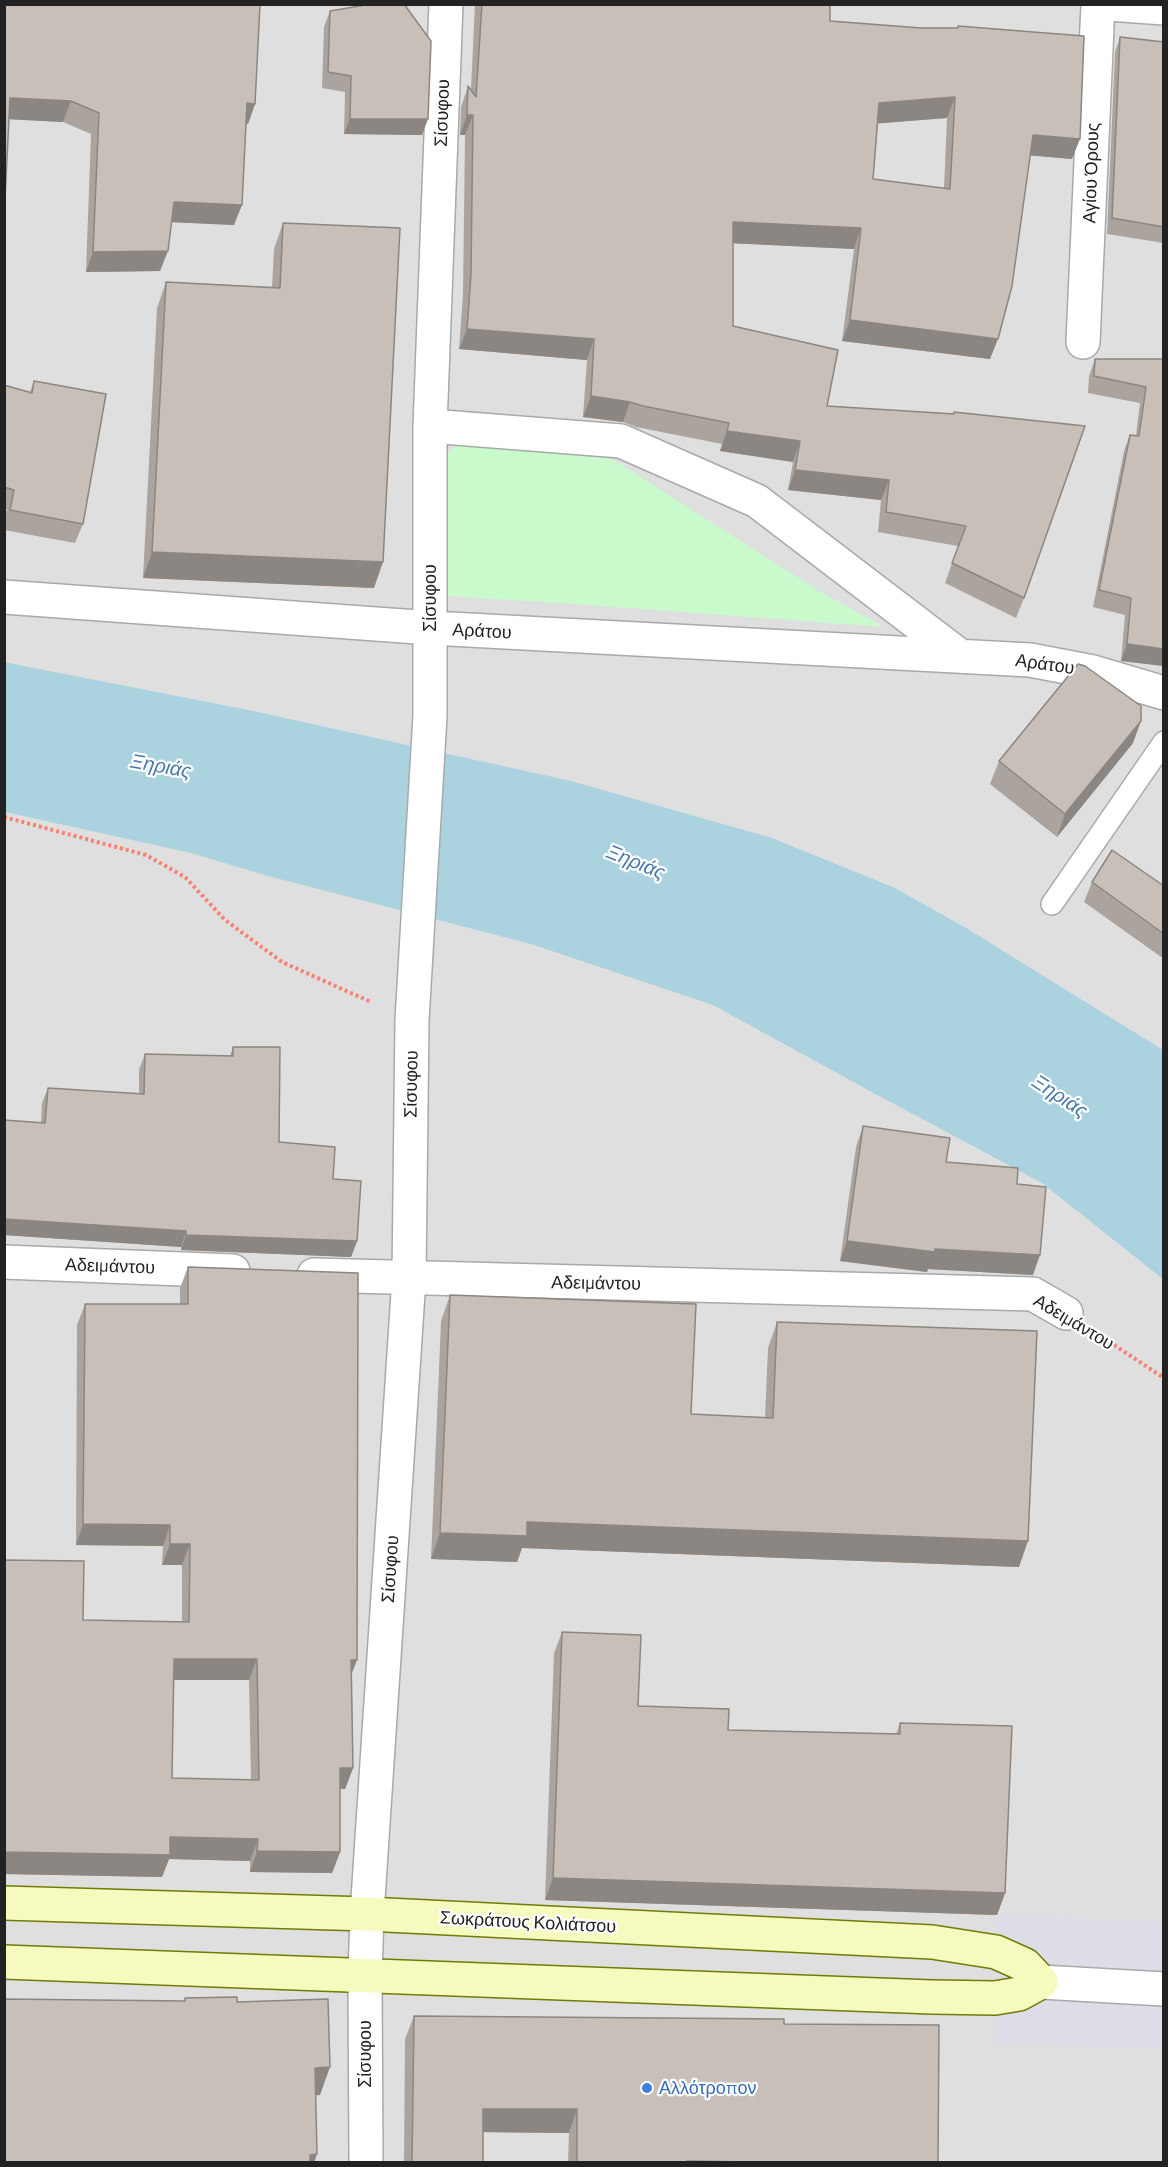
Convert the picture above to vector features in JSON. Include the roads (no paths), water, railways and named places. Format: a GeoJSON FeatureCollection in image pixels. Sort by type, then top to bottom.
{"type":"FeatureCollection","features":[{"type":"Feature","properties":{"kind":"street","name":"Σίσυφου"},"geometry":{"type":"LineString","coordinates":[[366,2163],[367,1914],[409,1278],[412,1020],[430,716],[430,426],[446,4]]}},
{"type":"Feature","properties":{"kind":"street","name":"Αγίου Όρους"},"geometry":{"type":"LineString","coordinates":[[1083,342],[1098,4]]}},
{"type":"Feature","properties":{"kind":"street"},"geometry":{"type":"LineString","coordinates":[[1108,4],[1164,8]]}},
{"type":"Feature","properties":{"kind":"street"},"geometry":{"type":"LineString","coordinates":[[430,426],[621,441],[757,501],[960,656]]}},
{"type":"Feature","properties":{"kind":"street","name":"Αράτου"},"geometry":{"type":"LineString","coordinates":[[4,597],[430,628],[960,656],[1047,663],[1093,672],[1164,693]]}},
{"type":"Feature","properties":{"kind":"street","name":"Αδειμάντου"},"geometry":{"type":"LineString","coordinates":[[4,1262],[409,1278],[1033,1294],[1066,1313]]}},
{"type":"Feature","properties":{"kind":"street","name":"Σωκράτους Κολιάτσου"},"geometry":{"type":"LineString","coordinates":[[4,1903],[367,1914],[932,1942],[996,1952],[1025,1965],[1041,1982]]}},
{"type":"Feature","properties":{"kind":"street"},"geometry":{"type":"LineString","coordinates":[[4,1962],[932,1997],[995,1998],[1019,1994],[1041,1982],[1164,1989]]}},
{"type":"Feature","properties":{"kind":"lane"},"geometry":{"type":"LineString","coordinates":[[1052,904],[1147,763],[1164,742]]}},
{"type":"Feature","properties":{"kind":"water","name":"Ξηριάς"},"geometry":{"type":"Polygon","coordinates":[[[4,662],[258,712],[571,781],[772,838],[895,888],[966,928],[1163,1050],[1163,1279],[1042,1183],[713,1005],[531,944],[268,876],[191,853],[5,812],[4,662]]]}},
{"type":"Feature","properties":{"kind":"place","name":"Αλλότροπον"},"geometry":{"type":"Point","coordinates":[647,2088]}}]}
